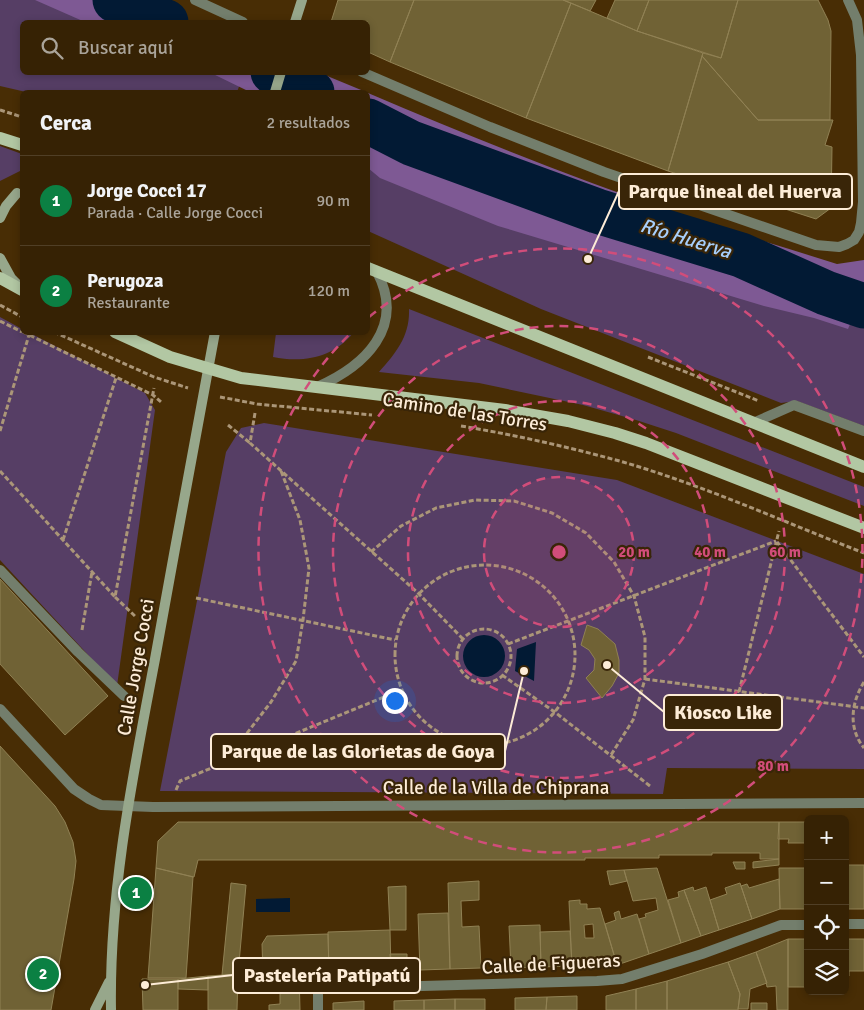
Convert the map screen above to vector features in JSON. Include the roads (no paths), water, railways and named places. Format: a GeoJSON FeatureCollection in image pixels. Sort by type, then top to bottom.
{"type":"FeatureCollection","features":[{"type":"Feature","properties":{"kind":"main road"},"geometry":{"type":"LineString","coordinates":[[296,20],[302,0]]}},
{"type":"Feature","properties":{"kind":"main road"},"geometry":{"type":"LineString","coordinates":[[276,90],[280,75]]}},
{"type":"Feature","properties":{"kind":"main road"},"geometry":{"type":"LineString","coordinates":[[0,138],[20,144]]}},
{"type":"Feature","properties":{"kind":"main road"},"geometry":{"type":"LineString","coordinates":[[0,202],[20,192]]}},
{"type":"Feature","properties":{"kind":"main road"},"geometry":{"type":"LineString","coordinates":[[0,218],[6,206],[20,192]]}},
{"type":"Feature","properties":{"kind":"main road"},"geometry":{"type":"LineString","coordinates":[[0,258],[11,278],[20,288]]}},
{"type":"Feature","properties":{"kind":"main road"},"geometry":{"type":"LineString","coordinates":[[372,270],[864,466]]}},
{"type":"Feature","properties":{"kind":"main road"},"geometry":{"type":"LineString","coordinates":[[0,278],[20,289]]}},
{"type":"Feature","properties":{"kind":"main road","name":"Camino de las Torres"},"geometry":{"type":"LineString","coordinates":[[121,335],[156,352],[241,378],[505,410],[568,421],[615,433],[646,443],[864,528]]}},
{"type":"Feature","properties":{"kind":"main road","name":"Calle Jorge Cocci"},"geometry":{"type":"LineString","coordinates":[[111,1010],[110,979],[115,907],[128,806],[215,335]]}},
{"type":"Feature","properties":{"kind":"main road"},"geometry":{"type":"LineString","coordinates":[[95,1010],[110,979]]}},
{"type":"Feature","properties":{"kind":"street"},"geometry":{"type":"LineString","coordinates":[[195,0],[239,20]]}},
{"type":"Feature","properties":{"kind":"street"},"geometry":{"type":"LineString","coordinates":[[369,75],[490,127],[604,172],[816,244],[839,247],[854,240],[859,232],[862,202],[861,55],[857,20],[848,0]]}},
{"type":"Feature","properties":{"kind":"street"},"geometry":{"type":"LineString","coordinates":[[316,387],[348,370],[360,361],[379,336],[385,321],[387,306],[384,286],[372,270]]}},
{"type":"Feature","properties":{"kind":"street"},"geometry":{"type":"LineString","coordinates":[[753,423],[794,404],[864,431]]}},
{"type":"Feature","properties":{"kind":"street"},"geometry":{"type":"LineString","coordinates":[[0,570],[78,652],[124,696]]}},
{"type":"Feature","properties":{"kind":"street","name":"Calle de la Villa de Chiprana"},"geometry":{"type":"LineString","coordinates":[[0,708],[74,789],[101,805],[864,803]]}},
{"type":"Feature","properties":{"kind":"street"},"geometry":{"type":"LineString","coordinates":[[849,924],[864,924]]}},
{"type":"Feature","properties":{"kind":"street","name":"Calle de Figueras"},"geometry":{"type":"LineString","coordinates":[[318,1010],[318,989],[597,982],[622,979],[702,954],[781,925],[804,925]]}},
{"type":"Feature","properties":{"kind":"water"},"geometry":{"type":"Polygon","coordinates":[[[484,635],[499,641],[505,656],[499,671],[484,677],[469,671],[463,656],[469,641],[484,635]]]}},
{"type":"Feature","properties":{"kind":"water"},"geometry":{"type":"Polygon","coordinates":[[[536,642],[534,681],[515,671],[517,649],[536,642]]]}},
{"type":"Feature","properties":{"kind":"water"},"geometry":{"type":"Polygon","coordinates":[[[290,898],[290,912],[256,912],[256,899],[290,898]]]}},
{"type":"Feature","properties":{"kind":"waterway","name":"Río Huerva"},"geometry":{"type":"LineString","coordinates":[[115,0],[161,20]]}},
{"type":"Feature","properties":{"kind":"waterway","name":"Río Huerva"},"geometry":{"type":"LineString","coordinates":[[279,75],[308,90]]}},
{"type":"Feature","properties":{"kind":"waterway","name":"Río Huerva"},"geometry":{"type":"LineString","coordinates":[[370,122],[411,143],[597,211],[741,255],[826,293],[864,306]]}},
{"type":"Feature","properties":{"kind":"place","name":"Parque lineal del Huerva"},"geometry":{"type":"Point","coordinates":[588,259]}},
{"type":"Feature","properties":{"kind":"place","name":"Kiosco Like"},"geometry":{"type":"Point","coordinates":[607,665]}},
{"type":"Feature","properties":{"kind":"place","name":"Parque de las Glorietas de Goya"},"geometry":{"type":"Point","coordinates":[524,671]}},
{"type":"Feature","properties":{"kind":"place","name":"Jorge Cocci 17"},"geometry":{"type":"Point","coordinates":[136,893]}},
{"type":"Feature","properties":{"kind":"place","name":"Perugoza"},"geometry":{"type":"Point","coordinates":[43,974]}},
{"type":"Feature","properties":{"kind":"place","name":"Pastelería Patipatú"},"geometry":{"type":"Point","coordinates":[145,985]}}]}
